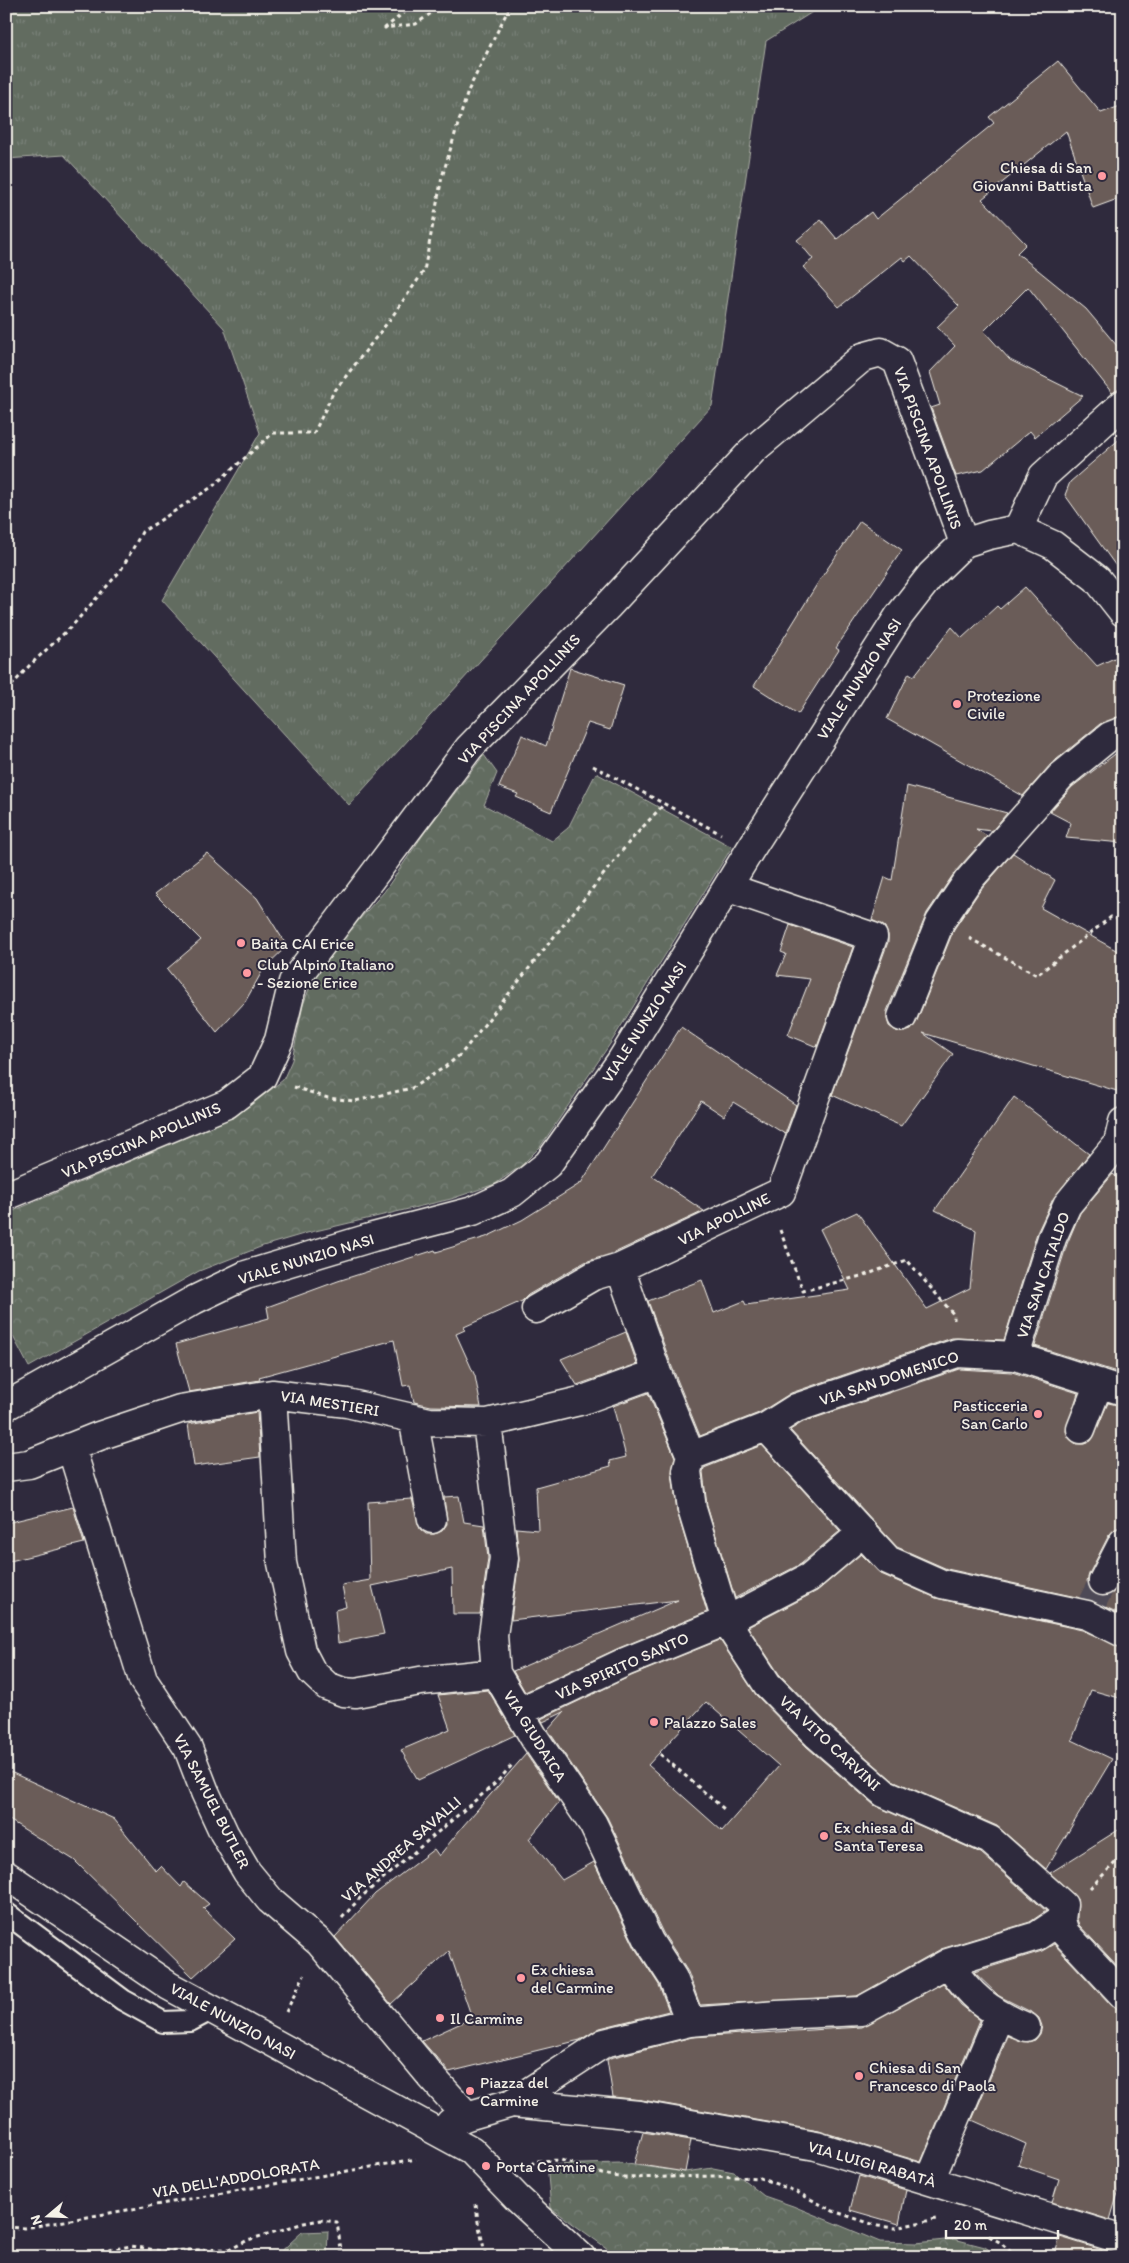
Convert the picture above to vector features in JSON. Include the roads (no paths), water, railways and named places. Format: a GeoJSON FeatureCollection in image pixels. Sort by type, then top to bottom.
{"type":"FeatureCollection","features":[{"type":"Feature","properties":{"kind":"street","name":"VIA PISCINA APOLLINIS"},"geometry":{"type":"LineString","coordinates":[[6,1196],[227,1104],[262,1077],[279,1040],[293,982],[469,748],[608,606],[754,449],[864,357],[881,352],[897,361],[964,543]]}},
{"type":"Feature","properties":{"kind":"street"},"geometry":{"type":"LineString","coordinates":[[1123,404],[1043,476],[1018,529],[1052,545],[1097,579],[1123,612]]}},
{"type":"Feature","properties":{"kind":"street","name":"VIALE NUNZIO NASI"},"geometry":{"type":"LineString","coordinates":[[6,1406],[194,1300],[246,1275],[373,1237],[473,1211],[512,1192],[548,1164],[620,1061],[729,888],[750,850],[899,616],[931,575],[964,543],[1018,529]]}},
{"type":"Feature","properties":{"kind":"street"},"geometry":{"type":"LineString","coordinates":[[902,1017],[940,922],[967,882],[1061,776],[1110,736],[1123,731]]}},
{"type":"Feature","properties":{"kind":"street","name":"VIA APOLLINE"},"geometry":{"type":"LineString","coordinates":[[536,1309],[593,1276],[620,1268],[781,1192],[873,937],[729,888]]}},
{"type":"Feature","properties":{"kind":"street","name":"VIA SAN CATALDO"},"geometry":{"type":"LineString","coordinates":[[1015,1356],[1052,1238],[1067,1205],[1121,1137]]}},
{"type":"Feature","properties":{"kind":"street"},"geometry":{"type":"LineString","coordinates":[[620,1268],[657,1374],[691,1456],[687,1471],[692,1509],[726,1621]]}},
{"type":"Feature","properties":{"kind":"street","name":"VIA SAN DOMENICO"},"geometry":{"type":"LineString","coordinates":[[691,1456],[766,1427],[796,1408],[957,1353],[1015,1356],[1111,1387]]}},
{"type":"Feature","properties":{"kind":"street","name":"VIA MESTIERI"},"geometry":{"type":"LineString","coordinates":[[6,1467],[29,1464],[71,1447],[180,1409],[272,1394],[347,1403],[429,1422],[487,1423],[580,1401],[657,1374]]}},
{"type":"Feature","properties":{"kind":"street"},"geometry":{"type":"LineString","coordinates":[[1081,1429],[1111,1387]]}},
{"type":"Feature","properties":{"kind":"street"},"geometry":{"type":"LineString","coordinates":[[272,1394],[282,1563],[301,1651],[312,1672],[327,1686],[343,1692],[356,1694],[420,1681],[496,1673]]}},
{"type":"Feature","properties":{"kind":"street"},"geometry":{"type":"LineString","coordinates":[[414,1418],[432,1519]]}},
{"type":"Feature","properties":{"kind":"street","name":"VIA GIUDAICA"},"geometry":{"type":"LineString","coordinates":[[487,1423],[504,1558],[493,1635],[496,1673],[535,1739],[593,1824],[649,1941],[673,1978],[690,2022]]}},
{"type":"Feature","properties":{"kind":"street"},"geometry":{"type":"LineString","coordinates":[[766,1427],[888,1560],[942,1584],[1089,1610],[1123,1633]]}},
{"type":"Feature","properties":{"kind":"street","name":"VIA SAMUEL BUTLER"},"geometry":{"type":"LineString","coordinates":[[71,1447],[143,1680],[188,1748],[205,1792],[224,1833],[247,1872],[270,1900],[320,1943],[430,2075],[467,2116]]}},
{"type":"Feature","properties":{"kind":"street","name":"VIA SPIRITO SANTO"},"geometry":{"type":"LineString","coordinates":[[519,1712],[625,1662],[726,1621],[810,1577],[863,1532]]}},
{"type":"Feature","properties":{"kind":"street"},"geometry":{"type":"LineString","coordinates":[[1103,1581],[1123,1542]]}},
{"type":"Feature","properties":{"kind":"street","name":"VIA VITO CARVINI"},"geometry":{"type":"LineString","coordinates":[[726,1621],[767,1684],[816,1735],[884,1793],[990,1840],[1062,1913],[1065,1933],[1123,1995]]}},
{"type":"Feature","properties":{"kind":"street","name":"VIALE NUNZIO NASI"},"geometry":{"type":"LineString","coordinates":[[6,1875],[169,1986],[471,2150],[508,2189],[580,2257]]}},
{"type":"Feature","properties":{"kind":"street"},"geometry":{"type":"LineString","coordinates":[[433,2130],[467,2116],[512,2103],[604,2043],[690,2022],[777,2014],[861,2011],[948,1963],[1037,1936],[1062,1913]]}},
{"type":"Feature","properties":{"kind":"street"},"geometry":{"type":"LineString","coordinates":[[948,1963],[965,1988],[999,2016],[1026,2027]]}},
{"type":"Feature","properties":{"kind":"street"},"geometry":{"type":"LineString","coordinates":[[930,2180],[999,2016]]}},
{"type":"Feature","properties":{"kind":"street","name":"VIA LUIGI RABATÀ"},"geometry":{"type":"LineString","coordinates":[[512,2103],[639,2115],[816,2146],[1123,2240]]}},
{"type":"Feature","properties":{"kind":"lane"},"geometry":{"type":"LineString","coordinates":[[6,1913],[123,2000],[163,2022],[190,2021],[212,2010]]}},
{"type":"Feature","properties":{"kind":"tunnel"},"geometry":{"type":"LineString","coordinates":[[1091,1605],[1103,1581]]}},
{"type":"Feature","properties":{"kind":"place","name":"Chiesa di San Giovanni Battista"},"geometry":{"type":"Point","coordinates":[1102,176]}},
{"type":"Feature","properties":{"kind":"place","name":"Protezione Civile"},"geometry":{"type":"Point","coordinates":[957,704]}},
{"type":"Feature","properties":{"kind":"place","name":"Baita CAI Erice"},"geometry":{"type":"Point","coordinates":[241,943]}},
{"type":"Feature","properties":{"kind":"place","name":"Club Alpino Italiano - Sezione Erice"},"geometry":{"type":"Point","coordinates":[247,973]}},
{"type":"Feature","properties":{"kind":"place","name":"Pasticceria San Carlo"},"geometry":{"type":"Point","coordinates":[1038,1414]}},
{"type":"Feature","properties":{"kind":"place","name":"Palazzo Sales"},"geometry":{"type":"Point","coordinates":[654,1722]}},
{"type":"Feature","properties":{"kind":"place","name":"Ex chiesa di Santa Teresa"},"geometry":{"type":"Point","coordinates":[824,1836]}},
{"type":"Feature","properties":{"kind":"place","name":"Ex chiesa del Carmine"},"geometry":{"type":"Point","coordinates":[521,1978]}},
{"type":"Feature","properties":{"kind":"place","name":"Il Carmine"},"geometry":{"type":"Point","coordinates":[440,2018]}},
{"type":"Feature","properties":{"kind":"place","name":"Chiesa di San Francesco di Paola"},"geometry":{"type":"Point","coordinates":[859,2076]}},
{"type":"Feature","properties":{"kind":"place","name":"Piazza del Carmine"},"geometry":{"type":"Point","coordinates":[470,2091]}},
{"type":"Feature","properties":{"kind":"place","name":"Porta Carmine"},"geometry":{"type":"Point","coordinates":[486,2166]}}]}
